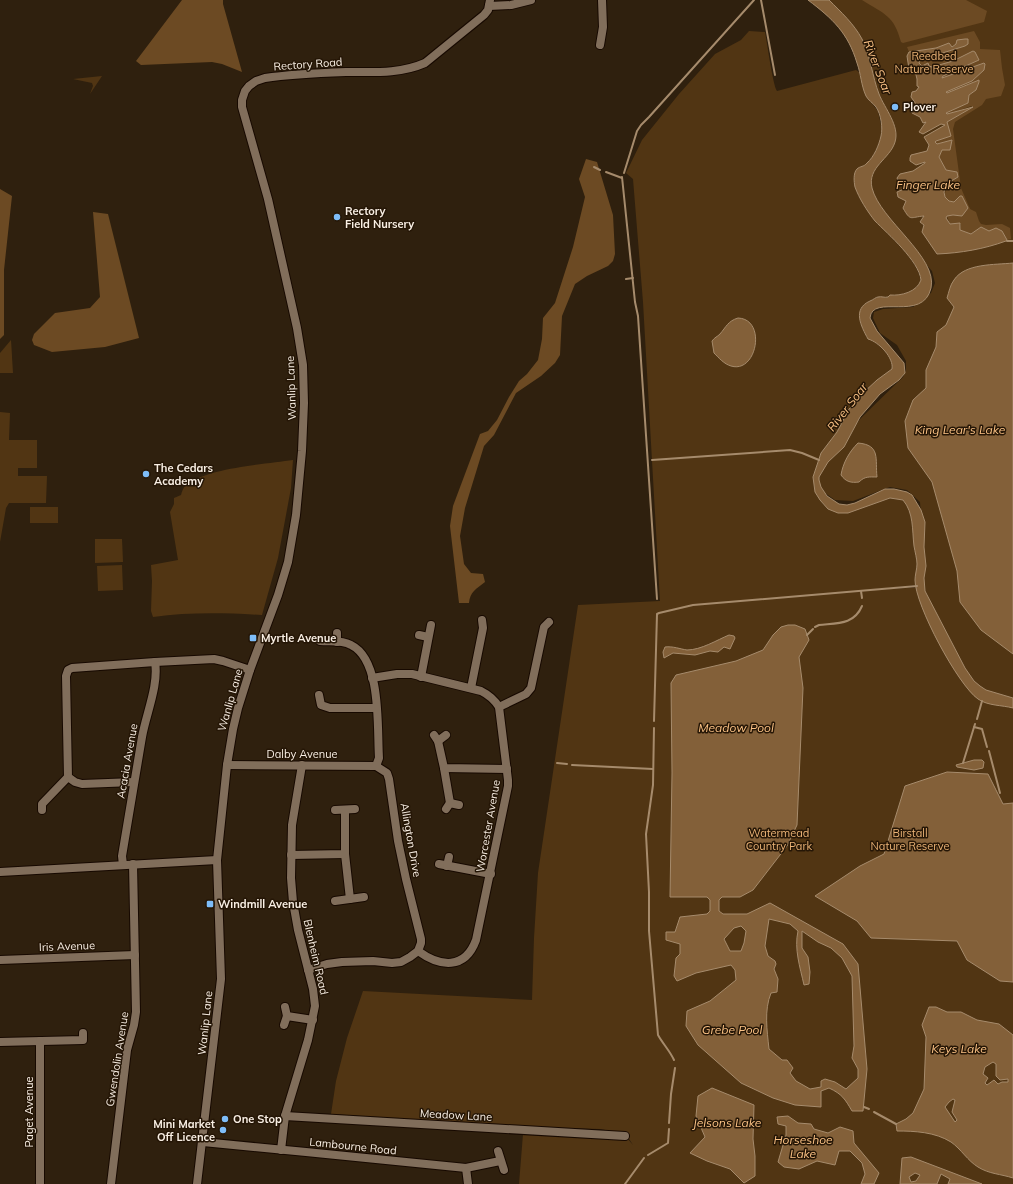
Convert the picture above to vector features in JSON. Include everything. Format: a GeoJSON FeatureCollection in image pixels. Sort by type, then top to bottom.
{"type":"FeatureCollection","features":[{"type":"Feature","properties":{"kind":"street"},"geometry":{"type":"LineString","coordinates":[[489,3],[511,5],[531,0]]}},
{"type":"Feature","properties":{"kind":"street"},"geometry":{"type":"LineString","coordinates":[[600,45],[603,27],[602,0]]}},
{"type":"Feature","properties":{"kind":"street","name":"Rectory Road"},"geometry":{"type":"LineString","coordinates":[[275,229],[261,170],[242,107],[242,100],[249,86],[256,81],[276,76],[400,71],[414,68],[425,63],[460,36],[484,15],[488,10],[489,3]]}},
{"type":"Feature","properties":{"kind":"street","name":"Wanlip Lane"},"geometry":{"type":"LineString","coordinates":[[197,1184],[221,979],[216,860],[227,764],[234,722],[250,670],[278,595],[288,562],[296,515],[302,451],[304,403],[302,365],[297,328],[275,229]]}},
{"type":"Feature","properties":{"kind":"street"},"geometry":{"type":"LineString","coordinates":[[372,678],[397,674],[412,674],[489,694],[499,707],[526,694],[531,688],[543,624]]}},
{"type":"Feature","properties":{"kind":"street"},"geometry":{"type":"LineString","coordinates":[[420,677],[431,625]]}},
{"type":"Feature","properties":{"kind":"street"},"geometry":{"type":"LineString","coordinates":[[470,688],[485,626]]}},
{"type":"Feature","properties":{"kind":"street"},"geometry":{"type":"LineString","coordinates":[[337,633],[337,642]]}},
{"type":"Feature","properties":{"kind":"street"},"geometry":{"type":"LineString","coordinates":[[419,635],[428,637]]}},
{"type":"Feature","properties":{"kind":"street"},"geometry":{"type":"LineString","coordinates":[[320,641],[337,642],[350,645],[359,650],[363,655],[372,678],[376,708],[378,758],[376,766]]}},
{"type":"Feature","properties":{"kind":"street"},"geometry":{"type":"LineString","coordinates":[[42,805],[68,777],[66,676],[68,670],[72,668],[214,659],[250,670]]}},
{"type":"Feature","properties":{"kind":"street","name":"Acacia Avenue"},"geometry":{"type":"LineString","coordinates":[[123,865],[122,856],[142,735],[155,682],[155,662]]}},
{"type":"Feature","properties":{"kind":"street"},"geometry":{"type":"LineString","coordinates":[[319,695],[319,708],[376,708]]}},
{"type":"Feature","properties":{"kind":"street","name":"Worcester Avenue"},"geometry":{"type":"LineString","coordinates":[[418,951],[429,959],[439,963],[447,963],[464,958],[469,953],[476,940],[507,792],[507,769],[499,707]]}},
{"type":"Feature","properties":{"kind":"street"},"geometry":{"type":"LineString","coordinates":[[446,735],[436,738],[444,768],[448,806],[459,805]]}},
{"type":"Feature","properties":{"kind":"street","name":"Dalby Avenue"},"geometry":{"type":"LineString","coordinates":[[227,764],[376,766]]}},
{"type":"Feature","properties":{"kind":"street","name":"Blenheim Road"},"geometry":{"type":"LineString","coordinates":[[281,1150],[285,1116],[313,1020],[315,1006],[293,902],[291,855],[292,825],[302,765]]}},
{"type":"Feature","properties":{"kind":"street","name":"Allington Drive"},"geometry":{"type":"LineString","coordinates":[[376,766],[387,773],[389,779],[398,840],[406,879],[422,940],[418,951]]}},
{"type":"Feature","properties":{"kind":"street"},"geometry":{"type":"LineString","coordinates":[[444,768],[507,769]]}},
{"type":"Feature","properties":{"kind":"street"},"geometry":{"type":"LineString","coordinates":[[68,777],[75,782],[82,784],[134,782]]}},
{"type":"Feature","properties":{"kind":"street"},"geometry":{"type":"LineString","coordinates":[[335,810],[355,809]]}},
{"type":"Feature","properties":{"kind":"street"},"geometry":{"type":"LineString","coordinates":[[345,810],[345,854],[350,899]]}},
{"type":"Feature","properties":{"kind":"street"},"geometry":{"type":"LineString","coordinates":[[291,855],[345,854]]}},
{"type":"Feature","properties":{"kind":"street"},"geometry":{"type":"LineString","coordinates":[[449,857],[443,865],[491,874]]}},
{"type":"Feature","properties":{"kind":"street"},"geometry":{"type":"LineString","coordinates":[[0,872],[216,860]]}},
{"type":"Feature","properties":{"kind":"street","name":"Gwendolin Avenue"},"geometry":{"type":"LineString","coordinates":[[111,1184],[128,1050],[136,1012],[133,864]]}},
{"type":"Feature","properties":{"kind":"street"},"geometry":{"type":"LineString","coordinates":[[335,901],[364,897]]}},
{"type":"Feature","properties":{"kind":"street"},"geometry":{"type":"LineString","coordinates":[[308,970],[327,964],[355,961],[401,962],[418,951]]}},
{"type":"Feature","properties":{"kind":"street","name":"Iris Avenue"},"geometry":{"type":"LineString","coordinates":[[0,960],[135,955]]}},
{"type":"Feature","properties":{"kind":"street"},"geometry":{"type":"LineString","coordinates":[[284,1025],[286,1011],[313,1020]]}},
{"type":"Feature","properties":{"kind":"street"},"geometry":{"type":"LineString","coordinates":[[0,1042],[83,1040],[83,1033]]}},
{"type":"Feature","properties":{"kind":"street","name":"Paget Avenue"},"geometry":{"type":"LineString","coordinates":[[40,1041],[40,1184]]}},
{"type":"Feature","properties":{"kind":"street","name":"Meadow Lane"},"geometry":{"type":"LineString","coordinates":[[285,1116],[625,1136]]}},
{"type":"Feature","properties":{"kind":"street","name":"Lambourne Road"},"geometry":{"type":"LineString","coordinates":[[203,1142],[466,1168],[500,1161]]}},
{"type":"Feature","properties":{"kind":"street"},"geometry":{"type":"LineString","coordinates":[[498,1151],[504,1170]]}},
{"type":"Feature","properties":{"kind":"street"},"geometry":{"type":"LineString","coordinates":[[466,1168],[468,1184]]}},
{"type":"Feature","properties":{"kind":"green space"},"geometry":{"type":"Polygon","coordinates":[[[182,0],[223,0],[242,72],[222,64],[212,62],[141,65],[136,61],[182,0]]]}},
{"type":"Feature","properties":{"kind":"green space","name":"Watermead Country Park"},"geometry":{"type":"Polygon","coordinates":[[[815,0],[1013,0],[1013,1184],[519,1184],[523,1134],[627,1138],[633,1145],[626,1134],[600,1129],[523,1127],[331,1114],[336,1081],[347,1038],[363,991],[532,1000],[538,873],[578,605],[660,601],[643,302],[633,179],[626,173],[642,140],[679,94],[715,54],[741,40],[749,31],[765,32],[772,73],[777,91],[856,70],[859,72],[867,97],[878,111],[882,130],[880,141],[873,156],[865,166],[858,168],[854,183],[864,205],[876,221],[908,255],[917,269],[921,280],[916,288],[908,292],[899,295],[890,295],[888,297],[877,297],[865,304],[862,308],[860,318],[865,334],[868,339],[871,339],[889,356],[892,370],[877,380],[849,409],[837,432],[821,453],[813,477],[815,492],[824,505],[866,506],[890,498],[903,500],[908,506],[912,520],[917,564],[916,585],[857,591],[923,587],[923,542],[920,502],[907,490],[890,487],[853,501],[835,500],[825,493],[818,483],[817,474],[861,418],[903,377],[906,370],[906,361],[897,345],[880,333],[873,318],[874,312],[883,309],[913,307],[931,293],[935,283],[932,271],[889,223],[867,185],[868,177],[895,136],[878,92],[863,44],[815,0]]]}},
{"type":"Feature","properties":{"kind":"green space"},"geometry":{"type":"Polygon","coordinates":[[[862,0],[966,0],[987,11],[984,22],[903,43],[901,42],[895,26],[887,16],[862,0]]]}},
{"type":"Feature","properties":{"kind":"green space","name":"Reedbed Nature Reserve"},"geometry":{"type":"Polygon","coordinates":[[[974,31],[980,42],[980,49],[1000,50],[1005,85],[1001,96],[986,99],[982,105],[955,122],[953,129],[961,188],[970,209],[976,212],[981,224],[1002,224],[1010,228],[1011,239],[1007,240],[1002,232],[989,231],[981,227],[971,234],[960,230],[961,224],[950,224],[947,216],[962,216],[960,196],[954,202],[945,197],[948,183],[958,177],[957,172],[946,170],[939,157],[942,150],[952,140],[937,144],[935,143],[947,122],[973,107],[971,106],[947,115],[946,113],[968,103],[969,95],[976,90],[978,80],[947,93],[946,91],[972,81],[984,70],[985,64],[984,63],[942,79],[943,76],[979,60],[973,52],[946,64],[931,67],[925,66],[919,64],[920,60],[965,46],[956,44],[951,47],[949,44],[936,48],[909,52],[907,47],[974,31]]]}},
{"type":"Feature","properties":{"kind":"green space"},"geometry":{"type":"Polygon","coordinates":[[[102,76],[90,94],[93,86],[92,83],[73,79],[102,76]]]}},
{"type":"Feature","properties":{"kind":"green space"},"geometry":{"type":"Polygon","coordinates":[[[586,159],[597,162],[613,215],[615,254],[613,261],[608,266],[587,276],[575,284],[562,316],[560,355],[555,363],[541,376],[516,393],[494,435],[484,446],[465,508],[460,536],[464,564],[471,573],[483,574],[485,582],[472,593],[469,603],[459,603],[450,526],[453,506],[480,434],[488,431],[497,420],[519,381],[527,374],[538,360],[542,339],[543,318],[555,303],[573,247],[585,197],[579,179],[586,159]]]}},
{"type":"Feature","properties":{"kind":"green space"},"geometry":{"type":"Polygon","coordinates":[[[0,189],[12,196],[4,270],[4,335],[0,339],[0,189]]]}},
{"type":"Feature","properties":{"kind":"green space"},"geometry":{"type":"Polygon","coordinates":[[[93,212],[108,214],[139,338],[105,347],[52,352],[34,345],[32,340],[34,334],[55,313],[90,308],[100,297],[93,212]]]}},
{"type":"Feature","properties":{"kind":"green space"},"geometry":{"type":"Polygon","coordinates":[[[11,340],[13,373],[0,373],[0,353],[11,340]]]}},
{"type":"Feature","properties":{"kind":"green space"},"geometry":{"type":"Polygon","coordinates":[[[0,412],[10,413],[9,440],[37,440],[37,468],[18,468],[18,476],[47,476],[46,503],[9,503],[6,508],[0,542],[0,412]]]}},
{"type":"Feature","properties":{"kind":"green space"},"geometry":{"type":"Polygon","coordinates":[[[293,460],[291,488],[278,558],[262,615],[207,613],[153,617],[151,611],[151,565],[178,560],[170,512],[174,504],[174,498],[181,495],[186,485],[208,474],[253,465],[293,460]]]}},
{"type":"Feature","properties":{"kind":"green space"},"geometry":{"type":"Polygon","coordinates":[[[30,507],[58,507],[58,523],[30,523],[30,507]]]}},
{"type":"Feature","properties":{"kind":"green space"},"geometry":{"type":"Polygon","coordinates":[[[95,539],[122,539],[123,562],[95,563],[95,539]]]}},
{"type":"Feature","properties":{"kind":"green space"},"geometry":{"type":"Polygon","coordinates":[[[122,565],[123,590],[98,591],[97,566],[122,565]]]}},
{"type":"Feature","properties":{"kind":"water"},"geometry":{"type":"Polygon","coordinates":[[[808,0],[829,0],[851,23],[862,39],[879,94],[894,124],[896,136],[895,142],[889,153],[873,174],[871,181],[872,188],[877,200],[886,213],[918,251],[931,276],[931,288],[926,298],[918,304],[879,308],[873,311],[870,318],[877,331],[904,363],[905,373],[899,380],[880,394],[860,417],[844,447],[828,462],[819,477],[821,487],[827,496],[839,504],[847,505],[855,503],[885,489],[894,489],[907,492],[912,495],[921,510],[925,522],[925,591],[965,668],[974,681],[986,690],[1013,698],[1013,708],[991,704],[978,699],[960,678],[939,644],[922,607],[917,592],[915,580],[917,562],[912,522],[907,505],[903,500],[890,498],[848,513],[838,513],[828,509],[815,492],[813,477],[821,453],[837,432],[849,409],[858,401],[863,393],[892,369],[891,360],[885,351],[877,343],[868,339],[865,334],[860,318],[861,308],[864,304],[877,297],[888,297],[890,295],[899,295],[908,292],[916,288],[921,280],[915,265],[909,256],[875,221],[855,187],[854,178],[857,169],[865,165],[872,158],[879,143],[882,133],[880,117],[876,107],[866,96],[858,67],[849,43],[832,20],[808,0]]]}},
{"type":"Feature","properties":{"kind":"water","name":"Finger Lake"},"geometry":{"type":"Polygon","coordinates":[[[968,39],[968,44],[965,46],[920,60],[919,63],[922,66],[928,63],[929,66],[932,67],[953,61],[973,51],[975,52],[979,60],[943,76],[942,78],[984,63],[985,64],[984,70],[972,81],[946,92],[947,93],[979,80],[976,90],[969,95],[968,103],[946,113],[973,107],[947,122],[951,136],[935,142],[937,144],[952,140],[950,150],[942,150],[939,157],[946,170],[957,172],[958,177],[948,183],[944,192],[945,197],[949,201],[954,202],[962,196],[968,208],[962,216],[953,215],[947,216],[946,218],[950,224],[960,223],[960,230],[971,234],[981,227],[989,231],[996,228],[1002,231],[1007,240],[972,250],[937,254],[922,232],[924,225],[920,222],[924,216],[913,218],[909,217],[903,208],[906,201],[898,197],[897,192],[906,188],[906,182],[899,183],[897,178],[900,174],[913,171],[925,163],[916,165],[910,161],[911,155],[927,151],[929,145],[924,137],[945,125],[941,124],[923,134],[919,132],[926,122],[923,123],[920,117],[912,113],[912,110],[917,108],[911,97],[912,92],[916,91],[919,87],[917,86],[915,71],[909,69],[907,56],[909,52],[936,48],[949,43],[952,47],[956,44],[957,40],[968,39]]]}},
{"type":"Feature","properties":{"kind":"water","name":"King Lear's Lake"},"geometry":{"type":"Polygon","coordinates":[[[1013,263],[1013,654],[981,630],[960,602],[957,571],[932,482],[908,448],[905,421],[913,400],[926,388],[926,370],[936,347],[937,332],[946,325],[954,307],[947,298],[953,282],[959,274],[965,270],[981,266],[1013,263]]]}},
{"type":"Feature","properties":{"kind":"water"},"geometry":{"type":"Polygon","coordinates":[[[738,318],[747,321],[753,327],[755,345],[752,355],[747,362],[740,366],[731,366],[714,353],[712,341],[729,323],[738,318]]]}},
{"type":"Feature","properties":{"kind":"water"},"geometry":{"type":"Polygon","coordinates":[[[858,443],[865,444],[874,450],[877,477],[867,477],[859,482],[851,482],[847,481],[841,475],[847,458],[858,443]]]}},
{"type":"Feature","properties":{"kind":"water","name":"Meadow Pool"},"geometry":{"type":"Polygon","coordinates":[[[795,625],[805,629],[809,640],[799,657],[803,688],[797,825],[787,846],[753,890],[740,897],[722,897],[719,900],[719,911],[723,914],[747,914],[770,903],[843,944],[858,964],[867,1069],[863,1111],[852,1111],[843,1097],[829,1088],[821,1091],[821,1107],[795,1105],[773,1098],[741,1083],[698,1045],[686,1026],[687,1011],[710,1001],[736,980],[735,970],[731,965],[696,973],[677,981],[674,976],[676,958],[680,954],[680,944],[666,940],[666,932],[675,932],[680,917],[707,914],[710,911],[710,900],[707,897],[670,897],[672,773],[671,683],[676,675],[736,661],[763,650],[773,635],[781,627],[795,625]],[[769,919],[765,946],[768,956],[775,961],[776,964],[774,969],[778,979],[777,992],[771,993],[767,1006],[767,1035],[769,1049],[782,1060],[787,1060],[793,1068],[790,1073],[796,1081],[810,1089],[821,1087],[821,1081],[825,1079],[835,1082],[846,1089],[858,1078],[858,1069],[852,1058],[854,1046],[852,976],[842,958],[831,948],[818,942],[802,931],[802,948],[808,957],[810,972],[809,984],[804,985],[797,951],[798,931],[790,924],[769,919]],[[741,926],[734,928],[724,939],[730,951],[741,951],[746,931],[741,926]]]}},
{"type":"Feature","properties":{"kind":"water"},"geometry":{"type":"Polygon","coordinates":[[[729,635],[734,636],[735,638],[730,649],[724,647],[718,652],[710,651],[695,655],[673,653],[664,658],[663,652],[665,647],[692,650],[703,647],[729,635]]]}},
{"type":"Feature","properties":{"kind":"water"},"geometry":{"type":"Polygon","coordinates":[[[974,760],[982,760],[984,762],[983,768],[974,770],[957,767],[956,765],[974,760]]]}},
{"type":"Feature","properties":{"kind":"water"},"geometry":{"type":"Polygon","coordinates":[[[947,772],[988,774],[1003,804],[1013,803],[1013,982],[1000,981],[967,960],[957,941],[871,938],[857,921],[815,896],[860,866],[884,854],[905,786],[947,772]]]}},
{"type":"Feature","properties":{"kind":"water","name":"Keys Lake"},"geometry":{"type":"Polygon","coordinates":[[[929,1007],[936,1007],[947,1012],[961,1012],[977,1020],[999,1024],[1013,1035],[1013,1178],[991,1173],[978,1167],[971,1162],[955,1145],[938,1136],[911,1131],[897,1131],[896,1124],[906,1119],[913,1113],[924,1089],[926,1037],[922,1025],[929,1007]],[[993,1062],[985,1067],[983,1074],[988,1078],[985,1083],[987,1085],[994,1080],[998,1084],[1008,1082],[1008,1079],[1000,1080],[996,1076],[996,1064],[993,1062]],[[953,1099],[945,1107],[955,1122],[957,1120],[952,1112],[955,1100],[953,1099]]]}},
{"type":"Feature","properties":{"kind":"water","name":"Jelsons Lake"},"geometry":{"type":"Polygon","coordinates":[[[712,1088],[754,1105],[753,1139],[755,1176],[744,1183],[730,1169],[690,1153],[705,1137],[696,1116],[698,1096],[712,1088]]]}},
{"type":"Feature","properties":{"kind":"water","name":"Horseshoe Lake"},"geometry":{"type":"Polygon","coordinates":[[[788,1116],[798,1123],[811,1124],[814,1129],[828,1133],[840,1127],[853,1131],[854,1143],[879,1173],[874,1184],[861,1184],[865,1174],[862,1163],[850,1151],[839,1151],[835,1165],[817,1161],[799,1169],[784,1167],[778,1162],[786,1135],[786,1126],[778,1124],[777,1117],[788,1116]]]}},
{"type":"Feature","properties":{"kind":"water"},"geometry":{"type":"Polygon","coordinates":[[[911,1157],[982,1184],[948,1184],[950,1179],[941,1174],[937,1184],[900,1184],[902,1158],[911,1157]],[[915,1173],[909,1177],[911,1182],[916,1181],[920,1175],[915,1173]]]}},
{"type":"Feature","properties":{"kind":"waterway"},"geometry":{"type":"LineString","coordinates":[[624,173],[637,131],[641,125],[754,0]]}},
{"type":"Feature","properties":{"kind":"waterway"},"geometry":{"type":"LineString","coordinates":[[761,0],[775,75]]}},
{"type":"Feature","properties":{"kind":"waterway"},"geometry":{"type":"LineString","coordinates":[[594,167],[600,170]]}},
{"type":"Feature","properties":{"kind":"waterway"},"geometry":{"type":"LineString","coordinates":[[606,172],[622,178]]}},
{"type":"Feature","properties":{"kind":"waterway"},"geometry":{"type":"LineString","coordinates":[[622,177],[635,302],[638,316],[657,599]]}},
{"type":"Feature","properties":{"kind":"waterway"},"geometry":{"type":"LineString","coordinates":[[1007,241],[1013,241]]}},
{"type":"Feature","properties":{"kind":"waterway"},"geometry":{"type":"LineString","coordinates":[[626,279],[633,278]]}},
{"type":"Feature","properties":{"kind":"waterway"},"geometry":{"type":"LineString","coordinates":[[652,460],[790,450],[819,460]]}},
{"type":"Feature","properties":{"kind":"waterway"},"geometry":{"type":"LineString","coordinates":[[654,721],[657,614],[693,605],[917,586]]}},
{"type":"Feature","properties":{"kind":"waterway"},"geometry":{"type":"LineString","coordinates":[[861,591],[862,598]]}},
{"type":"Feature","properties":{"kind":"waterway"},"geometry":{"type":"LineString","coordinates":[[815,627],[850,620],[859,612],[862,606]]}},
{"type":"Feature","properties":{"kind":"waterway"},"geometry":{"type":"LineString","coordinates":[[807,635],[813,629]]}},
{"type":"Feature","properties":{"kind":"waterway"},"geometry":{"type":"LineString","coordinates":[[977,719],[982,701]]}},
{"type":"Feature","properties":{"kind":"waterway"},"geometry":{"type":"LineString","coordinates":[[963,763],[975,724]]}},
{"type":"Feature","properties":{"kind":"waterway"},"geometry":{"type":"LineString","coordinates":[[974,727],[982,729],[987,747]]}},
{"type":"Feature","properties":{"kind":"waterway"},"geometry":{"type":"LineString","coordinates":[[654,728],[653,785],[646,834],[649,892],[649,931],[658,1035],[674,1060]]}},
{"type":"Feature","properties":{"kind":"waterway"},"geometry":{"type":"LineString","coordinates":[[989,751],[1000,793]]}},
{"type":"Feature","properties":{"kind":"waterway"},"geometry":{"type":"LineString","coordinates":[[557,763],[567,764]]}},
{"type":"Feature","properties":{"kind":"waterway"},"geometry":{"type":"LineString","coordinates":[[572,765],[653,769]]}},
{"type":"Feature","properties":{"kind":"waterway"},"geometry":{"type":"LineString","coordinates":[[669,1123],[675,1068]]}},
{"type":"Feature","properties":{"kind":"waterway"},"geometry":{"type":"LineString","coordinates":[[864,1107],[869,1109]]}},
{"type":"Feature","properties":{"kind":"waterway"},"geometry":{"type":"LineString","coordinates":[[874,1112],[896,1124]]}},
{"type":"Feature","properties":{"kind":"waterway"},"geometry":{"type":"LineString","coordinates":[[648,1155],[668,1143],[669,1129]]}},
{"type":"Feature","properties":{"kind":"waterway"},"geometry":{"type":"LineString","coordinates":[[625,1184],[644,1158]]}},
{"type":"Feature","properties":{"kind":"place","name":"Plover"},"geometry":{"type":"Point","coordinates":[895,107]}},
{"type":"Feature","properties":{"kind":"place","name":"Rectory Field Nursery"},"geometry":{"type":"Point","coordinates":[337,217]}},
{"type":"Feature","properties":{"kind":"place","name":"The Cedars Academy"},"geometry":{"type":"Point","coordinates":[146,474]}},
{"type":"Feature","properties":{"kind":"place","name":"Myrtle Avenue"},"geometry":{"type":"Point","coordinates":[253,638]}},
{"type":"Feature","properties":{"kind":"place","name":"Windmill Avenue"},"geometry":{"type":"Point","coordinates":[210,904]}},
{"type":"Feature","properties":{"kind":"place","name":"One Stop"},"geometry":{"type":"Point","coordinates":[225,1119]}},
{"type":"Feature","properties":{"kind":"place","name":"Mini Market Off Licence"},"geometry":{"type":"Point","coordinates":[223,1130]}},
{"type":"Feature","properties":{"kind":"water label","name":"River Soar"},"geometry":{"type":"Point","coordinates":[878,67]}},
{"type":"Feature","properties":{"kind":"water label","name":"River Soar"},"geometry":{"type":"Point","coordinates":[847,407]}},
{"type":"Feature","properties":{"kind":"water label","name":"Grebe Pool"},"geometry":{"type":"Point","coordinates":[732,1029]}},
{"type":"Feature","properties":{"kind":"park label","name":"Birstall Nature Reserve"},"geometry":{"type":"Point","coordinates":[910,839]}}]}
